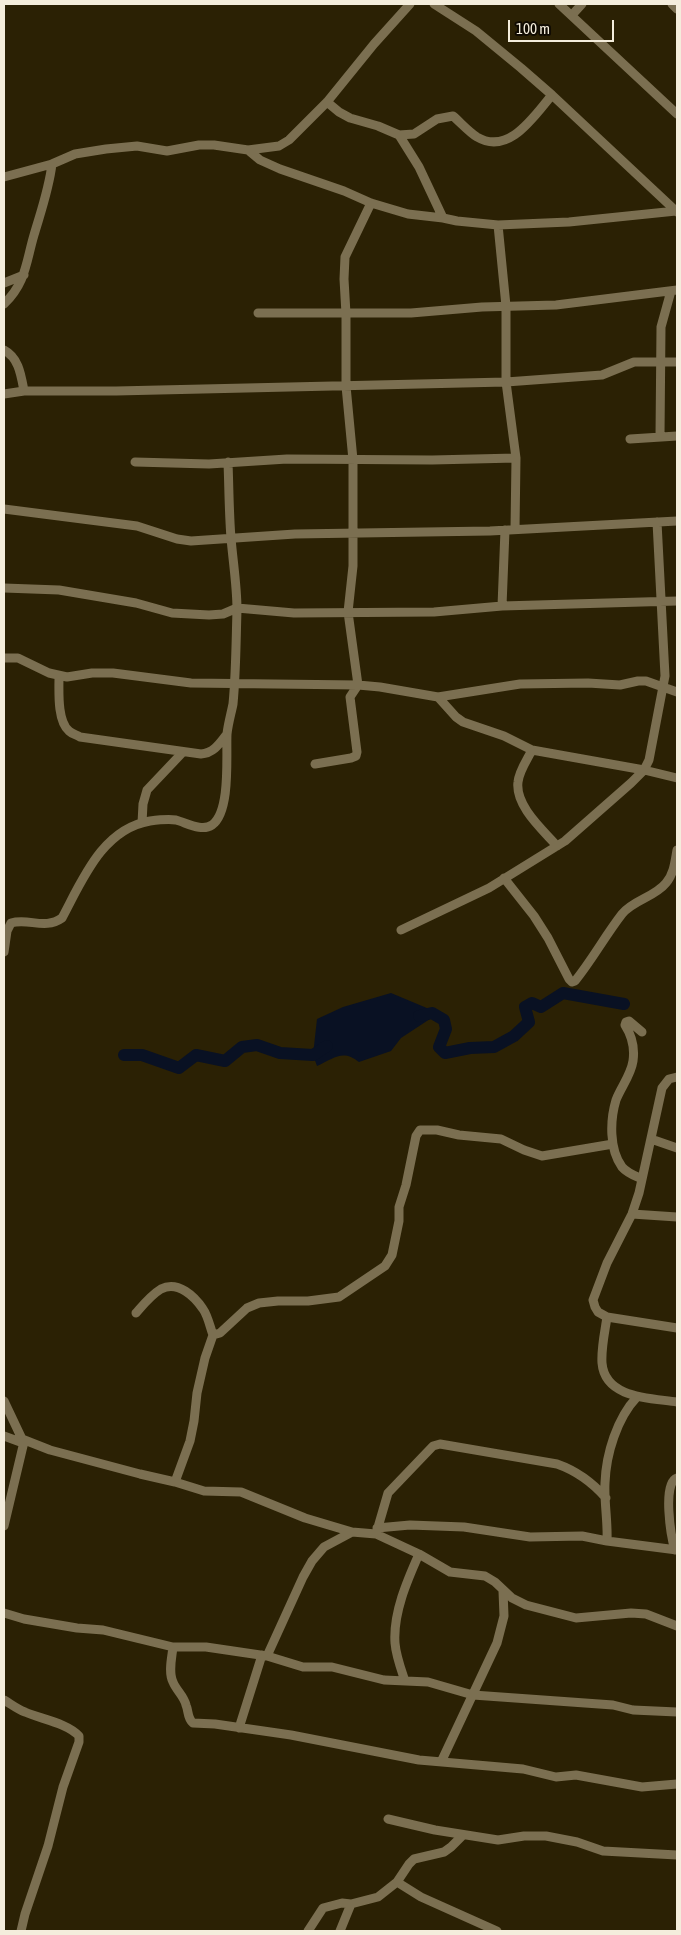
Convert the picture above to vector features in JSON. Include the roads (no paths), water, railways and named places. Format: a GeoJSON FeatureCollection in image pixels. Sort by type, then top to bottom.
{"type":"FeatureCollection","features":[{"type":"Feature","properties":{"kind":"street"},"geometry":{"type":"LineString","coordinates":[[4,177],[52,164],[74,154],[137,146],[167,151],[199,145],[214,145],[248,150],[279,146],[289,140],[327,102],[374,44],[410,4]]}},
{"type":"Feature","properties":{"kind":"street"},"geometry":{"type":"LineString","coordinates":[[434,4],[476,31],[552,95],[676,212]]}},
{"type":"Feature","properties":{"kind":"street"},"geometry":{"type":"LineString","coordinates":[[559,4],[677,114]]}},
{"type":"Feature","properties":{"kind":"street"},"geometry":{"type":"LineString","coordinates":[[572,15],[582,4]]}},
{"type":"Feature","properties":{"kind":"street"},"geometry":{"type":"LineString","coordinates":[[672,4],[677,8]]}},
{"type":"Feature","properties":{"kind":"street"},"geometry":{"type":"LineString","coordinates":[[327,102],[350,118],[378,126],[399,135],[414,134],[437,119],[453,116],[478,137],[498,142],[507,140],[517,134],[552,95]]}},
{"type":"Feature","properties":{"kind":"street"},"geometry":{"type":"LineString","coordinates":[[399,135],[419,167],[443,218]]}},
{"type":"Feature","properties":{"kind":"street"},"geometry":{"type":"LineString","coordinates":[[248,150],[260,160],[280,169],[344,191],[371,203],[408,214],[456,221],[498,225],[569,222],[676,212]]}},
{"type":"Feature","properties":{"kind":"street"},"geometry":{"type":"LineString","coordinates":[[4,304],[16,290],[24,275],[33,237],[48,190],[52,164]]}},
{"type":"Feature","properties":{"kind":"street"},"geometry":{"type":"LineString","coordinates":[[315,764],[356,756],[350,697],[358,685],[348,612],[354,533],[353,460],[346,386],[344,279],[345,257],[371,203]]}},
{"type":"Feature","properties":{"kind":"street"},"geometry":{"type":"LineString","coordinates":[[498,225],[506,306],[506,382],[516,458],[502,606]]}},
{"type":"Feature","properties":{"kind":"street"},"geometry":{"type":"LineString","coordinates":[[4,283],[24,275]]}},
{"type":"Feature","properties":{"kind":"street"},"geometry":{"type":"LineString","coordinates":[[258,313],[346,314],[556,305],[674,290],[660,327],[660,436]]}},
{"type":"Feature","properties":{"kind":"street"},"geometry":{"type":"LineString","coordinates":[[4,350],[10,353],[17,362],[24,391]]}},
{"type":"Feature","properties":{"kind":"street"},"geometry":{"type":"LineString","coordinates":[[4,394],[24,391],[506,382],[602,375],[634,362],[677,362]]}},
{"type":"Feature","properties":{"kind":"street"},"geometry":{"type":"LineString","coordinates":[[630,439],[677,436]]}},
{"type":"Feature","properties":{"kind":"street"},"geometry":{"type":"LineString","coordinates":[[135,462],[209,464],[287,459],[516,458]]}},
{"type":"Feature","properties":{"kind":"street"},"geometry":{"type":"LineString","coordinates":[[4,952],[7,931],[11,923],[19,921],[48,924],[56,923],[62,918],[90,868],[106,845],[123,832],[142,823],[160,820],[175,820],[204,828],[212,826],[217,821],[227,786],[228,734],[234,683],[237,608],[231,539],[228,462]]}},
{"type":"Feature","properties":{"kind":"street"},"geometry":{"type":"LineString","coordinates":[[4,509],[137,526],[177,539],[191,541],[295,534],[510,530],[677,521]]}},
{"type":"Feature","properties":{"kind":"street"},"geometry":{"type":"LineString","coordinates":[[401,930],[490,888],[557,846],[604,808],[644,770],[649,760],[664,687],[665,660],[657,522]]}},
{"type":"Feature","properties":{"kind":"street"},"geometry":{"type":"LineString","coordinates":[[4,588],[59,590],[136,603],[172,613],[223,614],[237,608],[294,613],[434,612],[502,606],[677,601]]}},
{"type":"Feature","properties":{"kind":"street"},"geometry":{"type":"LineString","coordinates":[[4,658],[26,660],[59,676],[76,677],[92,673],[113,673],[191,683],[358,685],[438,697],[520,684],[588,683],[620,685],[646,681],[677,692]]}},
{"type":"Feature","properties":{"kind":"street"},"geometry":{"type":"LineString","coordinates":[[59,676],[60,709],[64,722],[69,731],[80,737],[183,752],[208,753],[228,734]]}},
{"type":"Feature","properties":{"kind":"street"},"geometry":{"type":"LineString","coordinates":[[438,697],[463,722],[504,736],[532,750],[644,770],[677,778]]}},
{"type":"Feature","properties":{"kind":"street"},"geometry":{"type":"LineString","coordinates":[[532,750],[519,775],[520,796],[531,818],[557,846]]}},
{"type":"Feature","properties":{"kind":"street"},"geometry":{"type":"LineString","coordinates":[[142,823],[143,804],[147,790],[183,752]]}},
{"type":"Feature","properties":{"kind":"street"},"geometry":{"type":"LineString","coordinates":[[504,878],[539,923],[569,979],[575,982],[590,964],[630,906],[666,884],[672,874],[677,850]]}},
{"type":"Feature","properties":{"kind":"street"},"geometry":{"type":"LineString","coordinates":[[642,1032],[629,1021],[626,1022],[625,1025],[633,1042],[633,1060],[614,1108],[612,1126],[613,1144],[623,1168],[642,1179]]}},
{"type":"Feature","properties":{"kind":"street"},"geometry":{"type":"LineString","coordinates":[[677,1077],[670,1079],[662,1088],[639,1193],[632,1214],[607,1263],[593,1300],[594,1307],[606,1317],[677,1328]]}},
{"type":"Feature","properties":{"kind":"street"},"geometry":{"type":"LineString","coordinates":[[214,1335],[220,1333],[247,1308],[259,1303],[308,1301],[340,1297],[385,1266],[392,1255],[399,1221],[399,1207],[406,1185],[416,1136],[420,1130],[437,1130],[459,1135],[501,1139],[542,1156],[613,1144]]}},
{"type":"Feature","properties":{"kind":"street"},"geometry":{"type":"LineString","coordinates":[[651,1139],[677,1148]]}},
{"type":"Feature","properties":{"kind":"street"},"geometry":{"type":"LineString","coordinates":[[632,1214],[677,1217]]}},
{"type":"Feature","properties":{"kind":"street"},"geometry":{"type":"LineString","coordinates":[[136,1313],[163,1288],[176,1286],[191,1295],[204,1310],[214,1335],[205,1358],[197,1393],[190,1441],[175,1482]]}},
{"type":"Feature","properties":{"kind":"street"},"geometry":{"type":"LineString","coordinates":[[606,1317],[602,1364],[607,1378],[618,1389],[637,1397],[677,1402]]}},
{"type":"Feature","properties":{"kind":"street"},"geometry":{"type":"LineString","coordinates":[[607,1541],[605,1483],[608,1454],[623,1414],[637,1397]]}},
{"type":"Feature","properties":{"kind":"street"},"geometry":{"type":"LineString","coordinates":[[4,1401],[22,1441],[22,1454],[4,1526]]}},
{"type":"Feature","properties":{"kind":"street"},"geometry":{"type":"LineString","coordinates":[[4,1436],[204,1491],[241,1492],[305,1518],[352,1532],[377,1531],[410,1525],[464,1527],[530,1537],[582,1536],[676,1550]]}},
{"type":"Feature","properties":{"kind":"street"},"geometry":{"type":"LineString","coordinates":[[377,1531],[388,1493],[433,1446],[440,1444],[557,1464],[583,1476],[606,1498]]}},
{"type":"Feature","properties":{"kind":"street"},"geometry":{"type":"LineString","coordinates":[[676,1550],[671,1539],[669,1515],[670,1484],[677,1478]]}},
{"type":"Feature","properties":{"kind":"street"},"geometry":{"type":"LineString","coordinates":[[377,1531],[450,1572],[485,1576],[495,1582],[519,1603],[576,1618],[631,1612],[646,1614],[677,1626]]}},
{"type":"Feature","properties":{"kind":"street"},"geometry":{"type":"LineString","coordinates":[[239,1728],[265,1655],[312,1560],[324,1547],[352,1532]]}},
{"type":"Feature","properties":{"kind":"street"},"geometry":{"type":"LineString","coordinates":[[405,1681],[395,1644],[395,1624],[404,1592],[419,1554]]}},
{"type":"Feature","properties":{"kind":"street"},"geometry":{"type":"LineString","coordinates":[[442,1760],[497,1643],[502,1627],[504,1609],[503,1590]]}},
{"type":"Feature","properties":{"kind":"street"},"geometry":{"type":"LineString","coordinates":[[4,1613],[77,1628],[103,1630],[173,1647],[206,1647],[265,1655],[303,1667],[332,1667],[384,1680],[428,1682],[473,1695],[613,1705],[633,1710],[677,1712]]}},
{"type":"Feature","properties":{"kind":"street"},"geometry":{"type":"LineString","coordinates":[[173,1647],[170,1675],[172,1681],[186,1705],[190,1722],[201,1725],[214,1724],[328,1741],[419,1760],[442,1760],[523,1769],[556,1777],[576,1776],[642,1787],[677,1784]]}},
{"type":"Feature","properties":{"kind":"street"},"geometry":{"type":"LineString","coordinates":[[4,1700],[24,1712],[76,1732],[79,1736],[79,1742],[58,1804],[48,1846],[21,1931]]}},
{"type":"Feature","properties":{"kind":"street"},"geometry":{"type":"LineString","coordinates":[[388,1819],[435,1830],[498,1840],[524,1836],[546,1836],[563,1838],[603,1851],[677,1855]]}},
{"type":"Feature","properties":{"kind":"street"},"geometry":{"type":"LineString","coordinates":[[308,1931],[323,1908],[351,1904],[378,1897],[397,1882],[409,1864],[414,1860],[444,1852],[457,1842],[463,1834]]}},
{"type":"Feature","properties":{"kind":"street"},"geometry":{"type":"LineString","coordinates":[[397,1882],[421,1897],[497,1931]]}},
{"type":"Feature","properties":{"kind":"street"},"geometry":{"type":"LineString","coordinates":[[340,1931],[351,1904]]}},
{"type":"Feature","properties":{"kind":"water"},"geometry":{"type":"Polygon","coordinates":[[[391,993],[434,1011],[433,1017],[401,1038],[391,1051],[359,1062],[348,1056],[338,1056],[317,1066],[313,1055],[317,1019],[343,1007],[391,993]]]}},
{"type":"Feature","properties":{"kind":"waterway"},"geometry":{"type":"LineString","coordinates":[[419,1016],[432,1013],[444,1020],[446,1029],[439,1047],[445,1053],[470,1048],[494,1047],[514,1036],[529,1022],[525,1007],[532,1003],[541,1007],[563,993],[624,1004]]}},
{"type":"Feature","properties":{"kind":"waterway"},"geometry":{"type":"LineString","coordinates":[[124,1055],[142,1055],[179,1068],[196,1055],[225,1061],[242,1047],[257,1045],[280,1053],[313,1055],[327,1046]]}}]}
